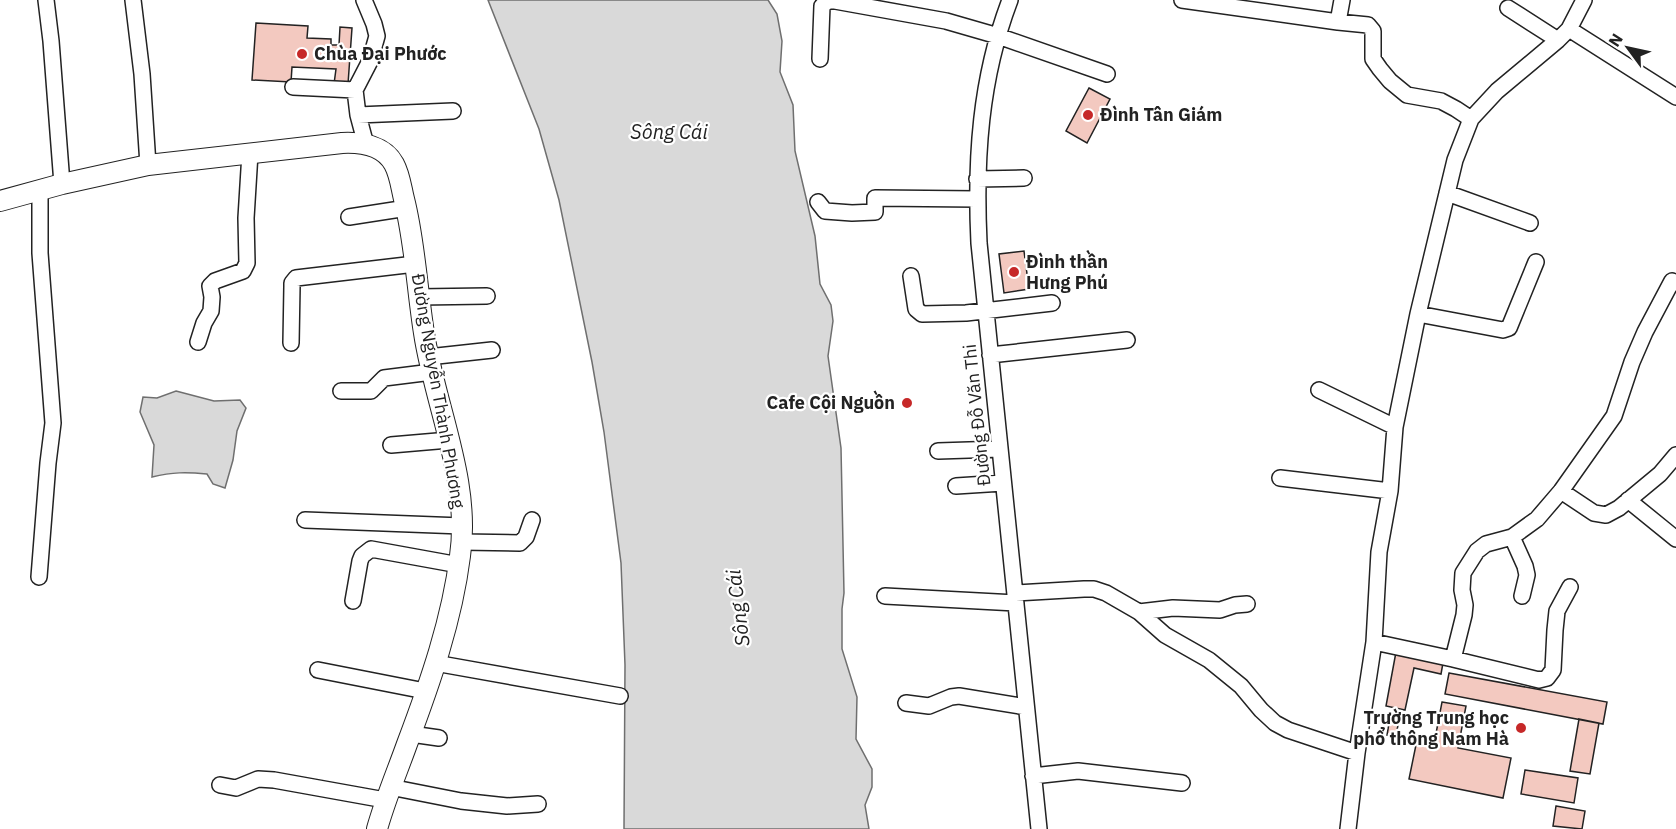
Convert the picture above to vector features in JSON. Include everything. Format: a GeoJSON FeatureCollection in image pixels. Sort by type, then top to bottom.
{"type":"FeatureCollection","features":[{"type":"Feature","properties":{"kind":"main road","name":"Đường Nguyễn Thành Phương"},"geometry":{"type":"LineString","coordinates":[[0,201],[40,189],[148,165],[342,143],[366,145],[380,150],[393,162],[407,208],[430,365],[458,484],[462,534],[459,565],[435,663],[377,829]]}},
{"type":"Feature","properties":{"kind":"street"},"geometry":{"type":"LineString","coordinates":[[46,0],[62,184]]}},
{"type":"Feature","properties":{"kind":"street"},"geometry":{"type":"LineString","coordinates":[[133,0],[142,74],[148,165]]}},
{"type":"Feature","properties":{"kind":"street"},"geometry":{"type":"LineString","coordinates":[[364,0],[374,24],[376,36],[366,69],[355,90],[358,115],[366,145]]}},
{"type":"Feature","properties":{"kind":"street","name":"Đường Đỗ Văn Thi"},"geometry":{"type":"LineString","coordinates":[[1010,0],[998,36],[984,97],[978,146],[977,199],[990,355],[1039,829]]}},
{"type":"Feature","properties":{"kind":"street"},"geometry":{"type":"LineString","coordinates":[[1182,0],[1368,25],[1373,31],[1373,59],[1390,81],[1407,95],[1441,101],[1471,119]]}},
{"type":"Feature","properties":{"kind":"street"},"geometry":{"type":"LineString","coordinates":[[1338,22],[1342,0]]}},
{"type":"Feature","properties":{"kind":"street"},"geometry":{"type":"LineString","coordinates":[[1348,829],[1374,642],[1379,552],[1390,491],[1395,427],[1418,314],[1455,160],[1471,119],[1497,91],[1569,29],[1584,0]]}},
{"type":"Feature","properties":{"kind":"street"},"geometry":{"type":"LineString","coordinates":[[820,59],[820,13],[822,6],[828,1],[946,21],[998,36],[1107,74]]}},
{"type":"Feature","properties":{"kind":"street"},"geometry":{"type":"LineString","coordinates":[[1508,8],[1558,40]]}},
{"type":"Feature","properties":{"kind":"street"},"geometry":{"type":"LineString","coordinates":[[1569,29],[1676,97]]}},
{"type":"Feature","properties":{"kind":"street"},"geometry":{"type":"LineString","coordinates":[[293,87],[355,90]]}},
{"type":"Feature","properties":{"kind":"street"},"geometry":{"type":"LineString","coordinates":[[358,115],[453,111]]}},
{"type":"Feature","properties":{"kind":"street"},"geometry":{"type":"LineString","coordinates":[[198,342],[211,310],[213,297],[210,286],[215,281],[243,271],[246,266],[250,153]]}},
{"type":"Feature","properties":{"kind":"street"},"geometry":{"type":"LineString","coordinates":[[977,179],[1024,178]]}},
{"type":"Feature","properties":{"kind":"street"},"geometry":{"type":"LineString","coordinates":[[39,577],[53,423],[40,253],[40,189]]}},
{"type":"Feature","properties":{"kind":"street"},"geometry":{"type":"LineString","coordinates":[[1447,193],[1530,223]]}},
{"type":"Feature","properties":{"kind":"street"},"geometry":{"type":"LineString","coordinates":[[818,202],[825,211],[852,213],[875,212],[875,198],[977,199]]}},
{"type":"Feature","properties":{"kind":"street"},"geometry":{"type":"LineString","coordinates":[[349,217],[407,208]]}},
{"type":"Feature","properties":{"kind":"street"},"geometry":{"type":"LineString","coordinates":[[1418,314],[1503,330],[1509,328],[1536,262]]}},
{"type":"Feature","properties":{"kind":"street"},"geometry":{"type":"LineString","coordinates":[[291,343],[292,283],[296,278],[415,264]]}},
{"type":"Feature","properties":{"kind":"street"},"geometry":{"type":"LineString","coordinates":[[911,276],[916,309],[922,314],[966,313],[1052,303]]}},
{"type":"Feature","properties":{"kind":"street"},"geometry":{"type":"LineString","coordinates":[[1453,659],[1464,615],[1462,573],[1477,550],[1486,544],[1512,537],[1537,519],[1561,491],[1614,416],[1632,362],[1645,332],[1672,281],[1676,283]]}},
{"type":"Feature","properties":{"kind":"street"},"geometry":{"type":"LineString","coordinates":[[419,297],[487,296]]}},
{"type":"Feature","properties":{"kind":"street"},"geometry":{"type":"LineString","coordinates":[[990,355],[1127,339]]}},
{"type":"Feature","properties":{"kind":"street"},"geometry":{"type":"LineString","coordinates":[[341,391],[371,391],[384,378],[492,350]]}},
{"type":"Feature","properties":{"kind":"street"},"geometry":{"type":"LineString","coordinates":[[1319,390],[1395,427]]}},
{"type":"Feature","properties":{"kind":"street"},"geometry":{"type":"LineString","coordinates":[[391,445],[448,440]]}},
{"type":"Feature","properties":{"kind":"street"},"geometry":{"type":"LineString","coordinates":[[938,451],[1000,449]]}},
{"type":"Feature","properties":{"kind":"street"},"geometry":{"type":"LineString","coordinates":[[1561,491],[1594,513],[1606,515],[1619,508],[1660,474],[1676,455]]}},
{"type":"Feature","properties":{"kind":"street"},"geometry":{"type":"LineString","coordinates":[[1280,478],[1390,491]]}},
{"type":"Feature","properties":{"kind":"street"},"geometry":{"type":"LineString","coordinates":[[956,486],[1004,483]]}},
{"type":"Feature","properties":{"kind":"street"},"geometry":{"type":"LineString","coordinates":[[1628,500],[1676,539]]}},
{"type":"Feature","properties":{"kind":"street"},"geometry":{"type":"LineString","coordinates":[[305,520],[462,534],[520,543],[526,537],[532,520]]}},
{"type":"Feature","properties":{"kind":"street"},"geometry":{"type":"LineString","coordinates":[[1512,537],[1527,575],[1522,596]]}},
{"type":"Feature","properties":{"kind":"street"},"geometry":{"type":"LineString","coordinates":[[353,602],[360,561],[362,556],[371,549],[459,565]]}},
{"type":"Feature","properties":{"kind":"street"},"geometry":{"type":"LineString","coordinates":[[1374,642],[1539,680],[1548,678],[1553,670],[1557,611],[1570,587]]}},
{"type":"Feature","properties":{"kind":"street"},"geometry":{"type":"LineString","coordinates":[[885,596],[1015,598],[1094,590],[1106,593],[1139,612],[1165,635],[1209,660],[1241,686],[1275,723],[1288,730],[1357,753]]}},
{"type":"Feature","properties":{"kind":"street"},"geometry":{"type":"LineString","coordinates":[[1139,612],[1173,608],[1220,610],[1247,604]]}},
{"type":"Feature","properties":{"kind":"street"},"geometry":{"type":"LineString","coordinates":[[435,663],[620,696]]}},
{"type":"Feature","properties":{"kind":"street"},"geometry":{"type":"LineString","coordinates":[[318,670],[425,691]]}},
{"type":"Feature","properties":{"kind":"street"},"geometry":{"type":"LineString","coordinates":[[906,703],[929,706],[959,696],[1026,707]]}},
{"type":"Feature","properties":{"kind":"street"},"geometry":{"type":"LineString","coordinates":[[411,734],[439,738]]}},
{"type":"Feature","properties":{"kind":"street"},"geometry":{"type":"LineString","coordinates":[[1033,776],[1078,771],[1182,783]]}},
{"type":"Feature","properties":{"kind":"street"},"geometry":{"type":"LineString","coordinates":[[220,785],[236,788],[258,779],[507,806],[538,804]]}},
{"type":"Feature","properties":{"kind":"water","name":"Sông Cái"},"geometry":{"type":"Polygon","coordinates":[[[488,0],[768,0],[777,14],[782,41],[780,72],[793,105],[795,151],[815,236],[820,284],[831,305],[833,321],[828,356],[841,448],[844,593],[842,649],[857,697],[856,739],[872,769],[872,787],[865,805],[869,829],[624,829],[625,665],[621,563],[604,432],[559,200],[539,129],[488,0]]]}},
{"type":"Feature","properties":{"kind":"water"},"geometry":{"type":"Polygon","coordinates":[[[176,391],[214,401],[240,400],[246,408],[237,431],[233,460],[225,488],[213,484],[207,474],[180,473],[152,477],[154,445],[140,412],[143,397],[157,398],[176,391]]]}},
{"type":"Feature","properties":{"kind":"building","name":"Chùa Đại Phước"},"geometry":{"type":"Polygon","coordinates":[[[256,23],[308,26],[307,38],[331,39],[331,45],[339,45],[340,27],[352,28],[348,84],[334,84],[336,69],[292,67],[291,82],[252,80],[256,23]]]}},
{"type":"Feature","properties":{"kind":"building","name":"Đình Tân Giám"},"geometry":{"type":"Polygon","coordinates":[[[1089,88],[1110,99],[1087,143],[1066,131],[1089,88]]]}},
{"type":"Feature","properties":{"kind":"building","name":"Đình thần Hưng Phú"},"geometry":{"type":"Polygon","coordinates":[[[1024,251],[1029,289],[1004,293],[999,254],[1024,251]]]}},
{"type":"Feature","properties":{"kind":"building"},"geometry":{"type":"Polygon","coordinates":[[[1396,652],[1443,663],[1441,674],[1414,668],[1405,710],[1386,706],[1396,652]]]}},
{"type":"Feature","properties":{"kind":"building"},"geometry":{"type":"Polygon","coordinates":[[[1449,673],[1607,702],[1603,724],[1445,694],[1449,673]]]}},
{"type":"Feature","properties":{"kind":"building"},"geometry":{"type":"Polygon","coordinates":[[[1442,702],[1466,706],[1458,748],[1511,758],[1503,798],[1409,779],[1417,740],[1434,744],[1442,702]]]}},
{"type":"Feature","properties":{"kind":"building"},"geometry":{"type":"Polygon","coordinates":[[[1391,712],[1400,714],[1396,736],[1387,735],[1391,712]]]}},
{"type":"Feature","properties":{"kind":"building"},"geometry":{"type":"Polygon","coordinates":[[[1579,719],[1599,723],[1590,774],[1570,771],[1579,719]]]}},
{"type":"Feature","properties":{"kind":"building"},"geometry":{"type":"Polygon","coordinates":[[[1525,770],[1578,778],[1574,803],[1521,794],[1525,770]]]}},
{"type":"Feature","properties":{"kind":"building"},"geometry":{"type":"Polygon","coordinates":[[[1556,806],[1585,811],[1582,829],[1553,826],[1556,806]]]}},
{"type":"Feature","properties":{"kind":"place","name":"Chùa Đại Phước"},"geometry":{"type":"Point","coordinates":[302,54]}},
{"type":"Feature","properties":{"kind":"place","name":"Đình Tân Giám"},"geometry":{"type":"Point","coordinates":[1088,115]}},
{"type":"Feature","properties":{"kind":"place","name":"Đình thần Hưng Phú"},"geometry":{"type":"Point","coordinates":[1014,272]}},
{"type":"Feature","properties":{"kind":"place","name":"Cafe Cội Nguồn"},"geometry":{"type":"Point","coordinates":[907,403]}},
{"type":"Feature","properties":{"kind":"place","name":"Trường Trung học phổ thông Nam Hà"},"geometry":{"type":"Point","coordinates":[1521,728]}}]}
